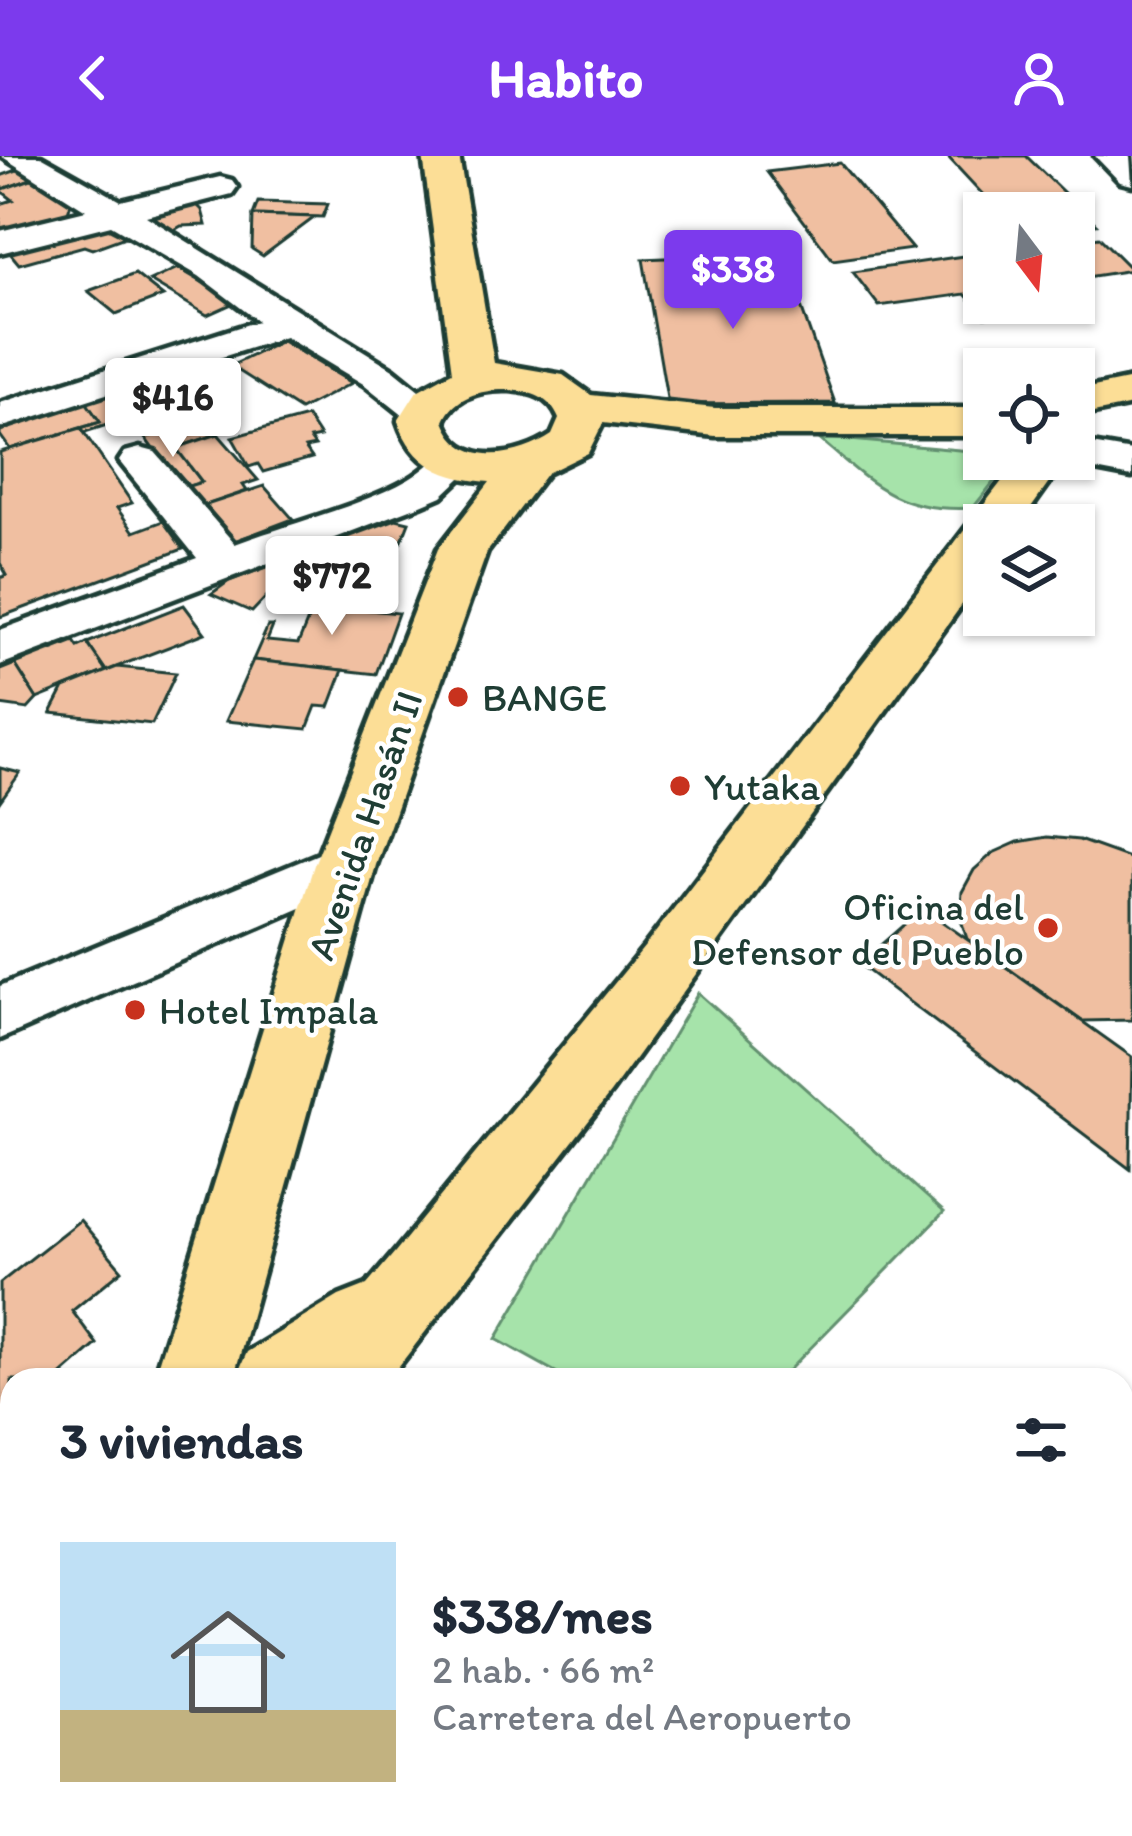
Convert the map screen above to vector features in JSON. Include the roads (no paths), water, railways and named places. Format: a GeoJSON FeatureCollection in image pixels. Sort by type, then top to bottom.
{"type":"FeatureCollection","features":[{"type":"Feature","properties":{"kind":"main road","name":"Avenida Hasán II"},"geometry":{"type":"LineString","coordinates":[[442,156],[467,407],[463,549]]}},
{"type":"Feature","properties":{"kind":"main road"},"geometry":{"type":"LineString","coordinates":[[476,156],[495,255]]}},
{"type":"Feature","properties":{"kind":"main road"},"geometry":{"type":"LineString","coordinates":[[467,407],[556,387],[560,438]]}},
{"type":"Feature","properties":{"kind":"main road"},"geometry":{"type":"LineString","coordinates":[[1095,400],[1132,392]]}},
{"type":"Feature","properties":{"kind":"main road"},"geometry":{"type":"LineString","coordinates":[[467,407],[560,438],[716,422],[963,421]]}},
{"type":"Feature","properties":{"kind":"main road"},"geometry":{"type":"LineString","coordinates":[[1095,426],[1132,422]]}},
{"type":"Feature","properties":{"kind":"main road","name":"Avenida Hasán II"},"geometry":{"type":"LineString","coordinates":[[197,1368],[345,865],[463,549],[560,438]]}},
{"type":"Feature","properties":{"kind":"main road"},"geometry":{"type":"LineString","coordinates":[[347,1368],[724,892],[963,567]]}},
{"type":"Feature","properties":{"kind":"main road"},"geometry":{"type":"LineString","coordinates":[[294,1368],[409,1295]]}},
{"type":"Feature","properties":{"kind":"street"},"geometry":{"type":"LineString","coordinates":[[17,156],[212,268],[253,302],[467,407]]}},
{"type":"Feature","properties":{"kind":"street"},"geometry":{"type":"LineString","coordinates":[[1112,156],[1132,175]]}},
{"type":"Feature","properties":{"kind":"street"},"geometry":{"type":"LineString","coordinates":[[0,242],[113,212],[221,171],[212,268]]}},
{"type":"Feature","properties":{"kind":"street"},"geometry":{"type":"LineString","coordinates":[[212,268],[285,289],[467,407]]}},
{"type":"Feature","properties":{"kind":"street"},"geometry":{"type":"LineString","coordinates":[[0,416],[291,323]]}},
{"type":"Feature","properties":{"kind":"street"},"geometry":{"type":"LineString","coordinates":[[0,648],[427,487],[467,407]]}},
{"type":"Feature","properties":{"kind":"street"},"geometry":{"type":"LineString","coordinates":[[1095,449],[1132,445]]}},
{"type":"Feature","properties":{"kind":"street"},"geometry":{"type":"LineString","coordinates":[[1095,456],[1132,464]]}},
{"type":"Feature","properties":{"kind":"street"},"geometry":{"type":"LineString","coordinates":[[140,461],[225,562]]}},
{"type":"Feature","properties":{"kind":"street"},"geometry":{"type":"LineString","coordinates":[[0,1013],[345,865]]}},
{"type":"Feature","properties":{"kind":"place","name":"BANGE"},"geometry":{"type":"Point","coordinates":[458,697]}},
{"type":"Feature","properties":{"kind":"place","name":"Yutaka"},"geometry":{"type":"Point","coordinates":[680,786]}},
{"type":"Feature","properties":{"kind":"place","name":"Oficina del Defensor del Pueblo"},"geometry":{"type":"Point","coordinates":[1048,928]}},
{"type":"Feature","properties":{"kind":"place","name":"Hotel Impala"},"geometry":{"type":"Point","coordinates":[135,1010]}}]}
